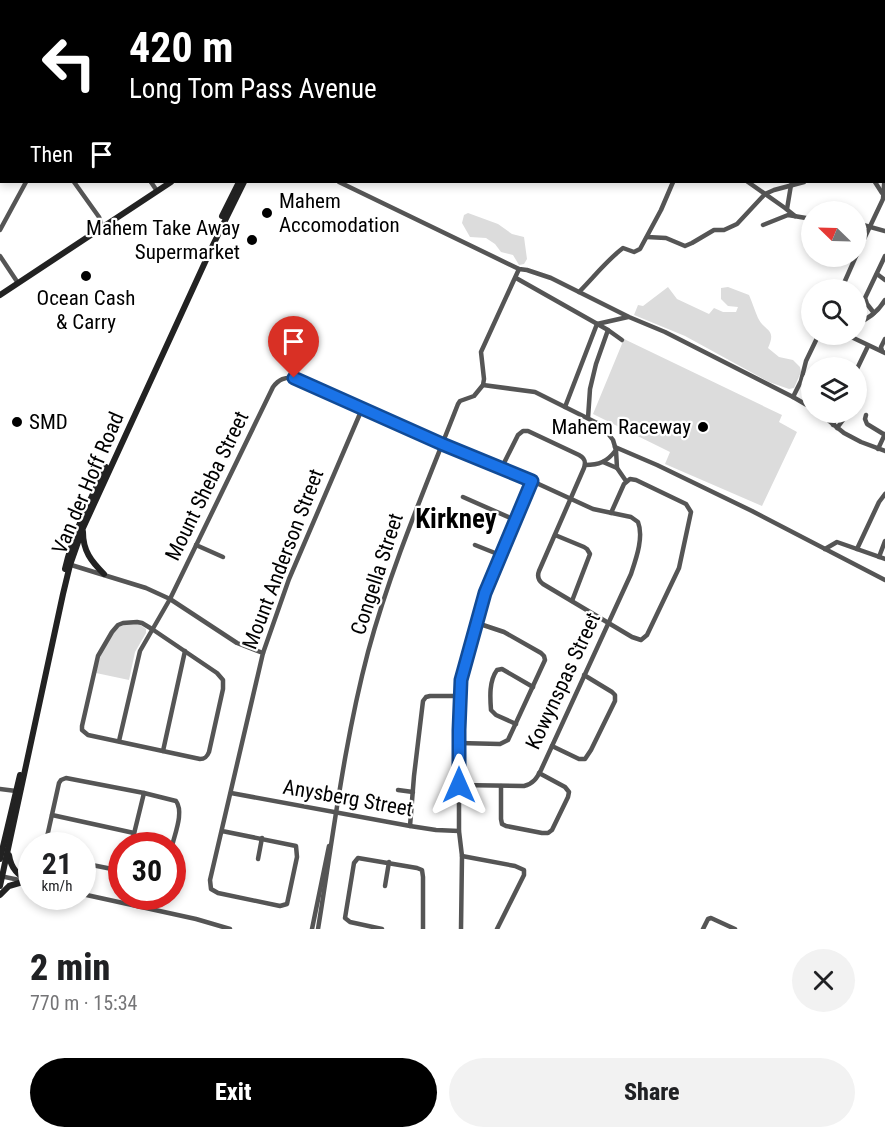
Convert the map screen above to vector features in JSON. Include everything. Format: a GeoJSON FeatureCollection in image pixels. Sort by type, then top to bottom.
{"type":"FeatureCollection","features":[{"type":"Feature","properties":{"kind":"main road"},"geometry":{"type":"LineString","coordinates":[[0,295],[169,183]]}},
{"type":"Feature","properties":{"kind":"main road","name":"Van der Hoff Road"},"geometry":{"type":"LineString","coordinates":[[0,886],[4,846],[16,791],[68,564],[80,523],[239,183]]}},
{"type":"Feature","properties":{"kind":"main road","name":"Van der Hoff Road"},"geometry":{"type":"LineString","coordinates":[[0,859],[28,752],[68,564],[212,247],[244,183]]}},
{"type":"Feature","properties":{"kind":"main road"},"geometry":{"type":"LineString","coordinates":[[83,528],[87,553],[104,574]]}},
{"type":"Feature","properties":{"kind":"main road"},"geometry":{"type":"LineString","coordinates":[[4,846],[12,868],[18,875]]}},
{"type":"Feature","properties":{"kind":"main road"},"geometry":{"type":"LineString","coordinates":[[0,895],[9,886],[18,884]]}},
{"type":"Feature","properties":{"kind":"street"},"geometry":{"type":"LineString","coordinates":[[0,230],[25,183]]}},
{"type":"Feature","properties":{"kind":"street"},"geometry":{"type":"LineString","coordinates":[[75,183],[99,218],[102,227]]}},
{"type":"Feature","properties":{"kind":"street"},"geometry":{"type":"LineString","coordinates":[[152,183],[157,191]]}},
{"type":"Feature","properties":{"kind":"street"},"geometry":{"type":"LineString","coordinates":[[341,183],[519,269],[551,278],[629,317],[665,332],[801,402]]}},
{"type":"Feature","properties":{"kind":"street"},"geometry":{"type":"LineString","coordinates":[[579,292],[606,262],[623,249],[634,252],[638,250],[647,237],[673,183]]}},
{"type":"Feature","properties":{"kind":"street"},"geometry":{"type":"LineString","coordinates":[[749,183],[795,216]]}},
{"type":"Feature","properties":{"kind":"street"},"geometry":{"type":"LineString","coordinates":[[647,237],[666,238],[685,246],[714,230],[724,230],[737,224],[765,194],[791,184]]}},
{"type":"Feature","properties":{"kind":"street"},"geometry":{"type":"LineString","coordinates":[[787,209],[791,184]]}},
{"type":"Feature","properties":{"kind":"street"},"geometry":{"type":"LineString","coordinates":[[867,233],[884,195]]}},
{"type":"Feature","properties":{"kind":"street"},"geometry":{"type":"LineString","coordinates":[[763,225],[785,216],[801,217]]}},
{"type":"Feature","properties":{"kind":"street"},"geometry":{"type":"LineString","coordinates":[[867,226],[885,231]]}},
{"type":"Feature","properties":{"kind":"street"},"geometry":{"type":"LineString","coordinates":[[0,256],[18,283]]}},
{"type":"Feature","properties":{"kind":"street"},"geometry":{"type":"LineString","coordinates":[[874,313],[865,298],[885,256]]}},
{"type":"Feature","properties":{"kind":"street"},"geometry":{"type":"LineString","coordinates":[[519,269],[481,352],[483,386],[535,392],[603,427],[613,440],[618,468],[627,481]]}},
{"type":"Feature","properties":{"kind":"street"},"geometry":{"type":"LineString","coordinates":[[877,274],[885,280]]}},
{"type":"Feature","properties":{"kind":"street"},"geometry":{"type":"LineString","coordinates":[[516,278],[622,339]]}},
{"type":"Feature","properties":{"kind":"street"},"geometry":{"type":"LineString","coordinates":[[867,319],[881,308],[885,300]]}},
{"type":"Feature","properties":{"kind":"street"},"geometry":{"type":"LineString","coordinates":[[597,324],[629,317]]}},
{"type":"Feature","properties":{"kind":"street"},"geometry":{"type":"LineString","coordinates":[[565,407],[597,324]]}},
{"type":"Feature","properties":{"kind":"street"},"geometry":{"type":"LineString","coordinates":[[588,418],[590,389],[608,330]]}},
{"type":"Feature","properties":{"kind":"street"},"geometry":{"type":"LineString","coordinates":[[884,352],[881,347],[885,339]]}},
{"type":"Feature","properties":{"kind":"street"},"geometry":{"type":"LineString","coordinates":[[793,397],[814,345]]}},
{"type":"Feature","properties":{"kind":"street"},"geometry":{"type":"LineString","coordinates":[[863,357],[868,346],[884,352]]}},
{"type":"Feature","properties":{"kind":"street","name":"Mount Sheba Street"},"geometry":{"type":"LineString","coordinates":[[119,741],[138,656],[170,599],[273,387],[286,377],[294,378],[362,409]]}},
{"type":"Feature","properties":{"kind":"street","name":"Congella Street"},"geometry":{"type":"LineString","coordinates":[[318,929],[331,851],[330,844],[359,690],[377,620],[401,546],[458,404],[474,396],[483,386]]}},
{"type":"Feature","properties":{"kind":"street"},"geometry":{"type":"LineString","coordinates":[[362,409],[501,469],[532,481],[570,499],[593,508],[611,513],[623,485],[630,479],[686,504],[691,514],[677,572],[645,638],[635,639],[541,583],[538,577],[539,571],[555,535],[570,499],[585,465],[584,458],[525,430],[518,435],[501,469]]}},
{"type":"Feature","properties":{"kind":"street","name":"Mount Anderson Street"},"geometry":{"type":"LineString","coordinates":[[222,831],[293,845],[297,848],[287,904],[280,906],[219,893],[211,888],[210,880],[263,653],[289,579],[362,409]]}},
{"type":"Feature","properties":{"kind":"street"},"geometry":{"type":"LineString","coordinates":[[831,423],[861,442],[885,452]]}},
{"type":"Feature","properties":{"kind":"street"},"geometry":{"type":"LineString","coordinates":[[835,426],[838,423]]}},
{"type":"Feature","properties":{"kind":"street"},"geometry":{"type":"LineString","coordinates":[[867,423],[885,434],[878,448]]}},
{"type":"Feature","properties":{"kind":"street"},"geometry":{"type":"LineString","coordinates":[[585,465],[603,462],[611,457],[616,449]]}},
{"type":"Feature","properties":{"kind":"street"},"geometry":{"type":"LineString","coordinates":[[616,449],[657,465],[885,580]]}},
{"type":"Feature","properties":{"kind":"street"},"geometry":{"type":"LineString","coordinates":[[603,462],[618,468]]}},
{"type":"Feature","properties":{"kind":"street"},"geometry":{"type":"LineString","coordinates":[[462,929],[462,856],[459,831],[461,680],[485,593],[532,481]]}},
{"type":"Feature","properties":{"kind":"street"},"geometry":{"type":"LineString","coordinates":[[857,549],[885,494]]}},
{"type":"Feature","properties":{"kind":"street"},"geometry":{"type":"LineString","coordinates":[[463,497],[515,520]]}},
{"type":"Feature","properties":{"kind":"street","name":"Kowynspas Street"},"geometry":{"type":"LineString","coordinates":[[459,785],[524,786],[535,780],[539,773],[634,564],[640,533],[638,522],[631,517],[611,513]]}},
{"type":"Feature","properties":{"kind":"street"},"geometry":{"type":"LineString","coordinates":[[555,535],[584,547],[590,554],[572,601]]}},
{"type":"Feature","properties":{"kind":"street"},"geometry":{"type":"LineString","coordinates":[[879,557],[885,541]]}},
{"type":"Feature","properties":{"kind":"street"},"geometry":{"type":"LineString","coordinates":[[825,549],[837,542],[885,560]]}},
{"type":"Feature","properties":{"kind":"street"},"geometry":{"type":"LineString","coordinates":[[196,545],[223,557]]}},
{"type":"Feature","properties":{"kind":"street"},"geometry":{"type":"LineString","coordinates":[[475,545],[500,555]]}},
{"type":"Feature","properties":{"kind":"street"},"geometry":{"type":"LineString","coordinates":[[68,564],[146,588],[170,599],[237,643],[263,653]]}},
{"type":"Feature","properties":{"kind":"street"},"geometry":{"type":"LineString","coordinates":[[142,623],[185,651],[217,673],[223,682],[206,758],[200,759],[84,733],[82,728],[96,661],[112,632],[121,624],[142,623]]}},
{"type":"Feature","properties":{"kind":"street"},"geometry":{"type":"LineString","coordinates":[[459,743],[505,743],[544,662],[542,654],[507,633],[477,623]]}},
{"type":"Feature","properties":{"kind":"street"},"geometry":{"type":"LineString","coordinates":[[163,751],[185,651]]}},
{"type":"Feature","properties":{"kind":"street"},"geometry":{"type":"LineString","coordinates":[[516,724],[496,715],[491,710],[490,692],[494,675],[497,670],[502,669],[533,687]]}},
{"type":"Feature","properties":{"kind":"street"},"geometry":{"type":"LineString","coordinates":[[552,746],[579,759],[585,759],[615,701],[615,695],[612,692],[584,675]]}},
{"type":"Feature","properties":{"kind":"street"},"geometry":{"type":"LineString","coordinates":[[410,826],[423,701],[430,696],[460,696]]}},
{"type":"Feature","properties":{"kind":"street"},"geometry":{"type":"LineString","coordinates":[[501,786],[502,824],[542,833],[548,832],[552,830],[569,792],[565,787],[539,773]]}},
{"type":"Feature","properties":{"kind":"street"},"geometry":{"type":"LineString","coordinates":[[48,832],[59,783],[63,779],[173,800],[179,805],[180,812],[175,832]]}},
{"type":"Feature","properties":{"kind":"street"},"geometry":{"type":"LineString","coordinates":[[0,789],[16,791]]}},
{"type":"Feature","properties":{"kind":"street"},"geometry":{"type":"LineString","coordinates":[[398,790],[413,792]]}},
{"type":"Feature","properties":{"kind":"street"},"geometry":{"type":"LineString","coordinates":[[134,832],[144,793]]}},
{"type":"Feature","properties":{"kind":"street","name":"Anysberg Street"},"geometry":{"type":"LineString","coordinates":[[231,793],[410,826],[459,831]]}},
{"type":"Feature","properties":{"kind":"street"},"geometry":{"type":"LineString","coordinates":[[52,815],[129,832]]}},
{"type":"Feature","properties":{"kind":"street"},"geometry":{"type":"LineString","coordinates":[[258,859],[262,838]]}},
{"type":"Feature","properties":{"kind":"street","name":"Congella Street"},"geometry":{"type":"LineString","coordinates":[[312,929],[327,849],[330,844]]}},
{"type":"Feature","properties":{"kind":"street"},"geometry":{"type":"LineString","coordinates":[[462,856],[515,866],[524,870],[524,875],[497,929]]}},
{"type":"Feature","properties":{"kind":"street"},"geometry":{"type":"LineString","coordinates":[[382,929],[346,920],[345,915],[356,860],[361,857],[418,868],[423,872],[423,929]]}},
{"type":"Feature","properties":{"kind":"street"},"geometry":{"type":"LineString","coordinates":[[385,886],[389,862]]}},
{"type":"Feature","properties":{"kind":"street"},"geometry":{"type":"LineString","coordinates":[[1,876],[18,880]]}},
{"type":"Feature","properties":{"kind":"street"},"geometry":{"type":"LineString","coordinates":[[153,910],[230,929]]}},
{"type":"Feature","properties":{"kind":"street"},"geometry":{"type":"LineString","coordinates":[[703,929],[708,919],[711,918],[735,929]]}},
{"type":"Feature","properties":{"kind":"shaded area"},"geometry":{"type":"Polygon","coordinates":[[[468,213],[498,224],[512,234],[524,237],[527,259],[524,264],[519,265],[513,255],[501,252],[486,238],[470,237],[462,223],[464,215],[468,213]]]}},
{"type":"Feature","properties":{"kind":"shaded area"},"geometry":{"type":"Polygon","coordinates":[[[668,287],[677,299],[709,314],[714,308],[723,312],[736,312],[738,307],[728,306],[721,299],[721,288],[728,287],[749,295],[758,318],[771,333],[768,348],[779,357],[793,360],[800,367],[801,372],[794,388],[789,389],[769,382],[685,336],[634,315],[638,305],[643,306],[668,287]]]}},
{"type":"Feature","properties":{"kind":"shaded area","name":"Mahem Raceway"},"geometry":{"type":"Polygon","coordinates":[[[624,339],[782,415],[779,422],[797,432],[762,506],[665,464],[670,452],[593,414],[624,339]]]}},
{"type":"Feature","properties":{"kind":"shaded area"},"geometry":{"type":"Polygon","coordinates":[[[139,624],[146,629],[146,633],[135,652],[129,680],[96,673],[102,653],[113,633],[123,625],[139,624]]]}},
{"type":"Feature","properties":{"kind":"place","name":"Mahem Accomodation"},"geometry":{"type":"Point","coordinates":[267,213]}},
{"type":"Feature","properties":{"kind":"place","name":"Mahem Take Away Supermarket"},"geometry":{"type":"Point","coordinates":[252,240]}},
{"type":"Feature","properties":{"kind":"place","name":"Ocean Cash & Carry"},"geometry":{"type":"Point","coordinates":[86,276]}},
{"type":"Feature","properties":{"kind":"place","name":"SMD"},"geometry":{"type":"Point","coordinates":[17,422]}},
{"type":"Feature","properties":{"kind":"place","name":"Mahem Raceway"},"geometry":{"type":"Point","coordinates":[703,427]}},
{"type":"Feature","properties":{"kind":"district","name":"Kirkney"},"geometry":{"type":"Point","coordinates":[456,519]}},
{"type":"Feature","properties":{"kind":"route"},"geometry":{"type":"LineString","coordinates":[[294,378],[532,481],[485,593],[461,680],[459,785]]}}]}
